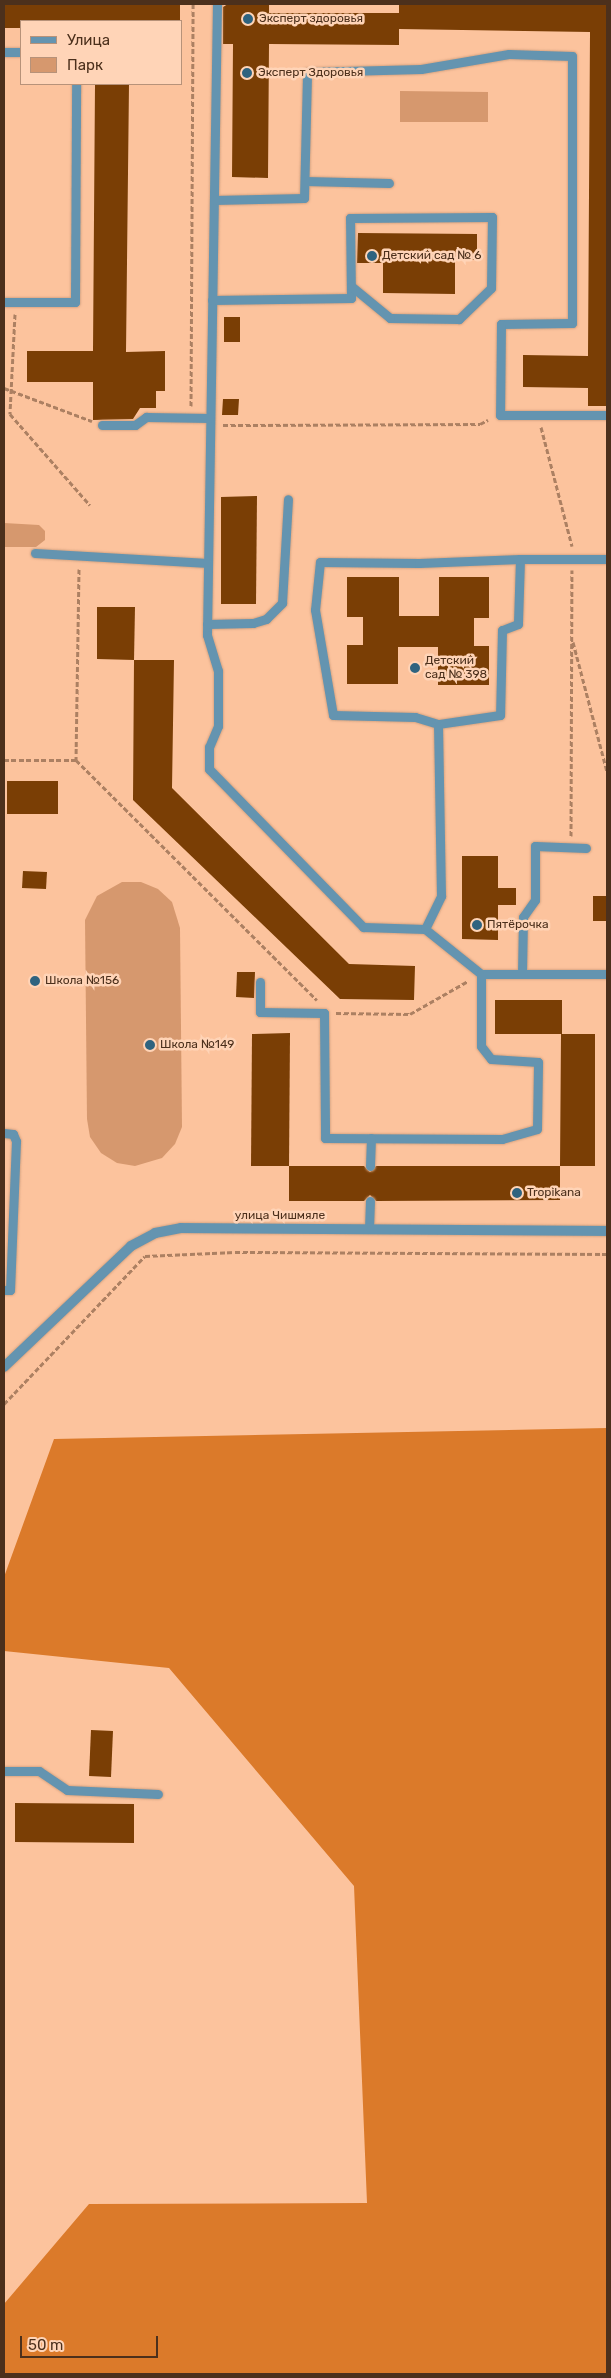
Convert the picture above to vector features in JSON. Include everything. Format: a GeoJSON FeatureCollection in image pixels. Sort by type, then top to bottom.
{"type":"FeatureCollection","features":[{"type":"Feature","properties":{"kind":"street","name":"улица Чишмяле"},"geometry":{"type":"LineString","coordinates":[[4,1367],[131,1246],[156,1233],[182,1228],[607,1232]]}},
{"type":"Feature","properties":{"kind":"lane"},"geometry":{"type":"LineString","coordinates":[[217,4],[207,624],[218,671],[218,726],[209,747],[209,768],[363,927],[424,929],[481,974],[607,974]]}},
{"type":"Feature","properties":{"kind":"lane"},"geometry":{"type":"LineString","coordinates":[[4,52],[20,52]]}},
{"type":"Feature","properties":{"kind":"lane"},"geometry":{"type":"LineString","coordinates":[[214,200],[304,198],[307,72],[421,69],[509,54],[572,56],[572,323],[501,324],[500,415],[607,415]]}},
{"type":"Feature","properties":{"kind":"lane"},"geometry":{"type":"LineString","coordinates":[[4,302],[75,302],[76,85]]}},
{"type":"Feature","properties":{"kind":"lane"},"geometry":{"type":"LineString","coordinates":[[305,181],[389,183]]}},
{"type":"Feature","properties":{"kind":"lane"},"geometry":{"type":"LineString","coordinates":[[212,300],[351,298],[350,218],[492,217],[491,288],[459,319],[390,318],[351,286]]}},
{"type":"Feature","properties":{"kind":"lane"},"geometry":{"type":"LineString","coordinates":[[102,424],[135,425],[146,417],[191,418],[210,422]]}},
{"type":"Feature","properties":{"kind":"lane"},"geometry":{"type":"LineString","coordinates":[[207,624],[253,623],[266,618],[282,602],[288,499]]}},
{"type":"Feature","properties":{"kind":"lane"},"geometry":{"type":"LineString","coordinates":[[35,553],[208,563]]}},
{"type":"Feature","properties":{"kind":"lane"},"geometry":{"type":"LineString","coordinates":[[520,558],[518,624],[502,630],[500,715],[438,724],[415,717],[333,715],[315,610],[320,562],[520,558],[607,559]]}},
{"type":"Feature","properties":{"kind":"lane"},"geometry":{"type":"LineString","coordinates":[[424,929],[441,896],[438,724]]}},
{"type":"Feature","properties":{"kind":"lane"},"geometry":{"type":"LineString","coordinates":[[522,974],[523,917],[535,900],[535,846],[586,848]]}},
{"type":"Feature","properties":{"kind":"lane"},"geometry":{"type":"LineString","coordinates":[[260,982],[260,1012],[324,1013],[325,1138],[502,1139],[537,1129],[538,1062],[491,1059],[481,1046],[481,974]]}},
{"type":"Feature","properties":{"kind":"lane"},"geometry":{"type":"LineString","coordinates":[[4,1133],[13,1134],[16,1141],[10,1290],[4,1290]]}},
{"type":"Feature","properties":{"kind":"lane"},"geometry":{"type":"LineString","coordinates":[[370,1166],[371,1138]]}},
{"type":"Feature","properties":{"kind":"lane"},"geometry":{"type":"LineString","coordinates":[[369,1229],[370,1201]]}},
{"type":"Feature","properties":{"kind":"lane"},"geometry":{"type":"LineString","coordinates":[[4,1771],[39,1771],[67,1790],[158,1794]]}},
{"type":"Feature","properties":{"kind":"path"},"geometry":{"type":"LineString","coordinates":[[191,418],[193,4]]}},
{"type":"Feature","properties":{"kind":"path"},"geometry":{"type":"LineString","coordinates":[[16,302],[10,414],[90,505]]}},
{"type":"Feature","properties":{"kind":"path"},"geometry":{"type":"LineString","coordinates":[[4,388],[102,424]]}},
{"type":"Feature","properties":{"kind":"path"},"geometry":{"type":"LineString","coordinates":[[210,422],[480,424],[500,415]]}},
{"type":"Feature","properties":{"kind":"path"},"geometry":{"type":"LineString","coordinates":[[537,415],[572,537],[571,847]]}},
{"type":"Feature","properties":{"kind":"path"},"geometry":{"type":"LineString","coordinates":[[76,760],[79,556]]}},
{"type":"Feature","properties":{"kind":"path"},"geometry":{"type":"LineString","coordinates":[[572,636],[607,772]]}},
{"type":"Feature","properties":{"kind":"path"},"geometry":{"type":"LineString","coordinates":[[4,760],[76,760],[318,1001],[324,1013],[410,1014],[481,974]]}},
{"type":"Feature","properties":{"kind":"path"},"geometry":{"type":"LineString","coordinates":[[4,1404],[145,1256],[235,1252],[607,1254]]}},
{"type":"Feature","properties":{"kind":"green space"},"geometry":{"type":"Polygon","coordinates":[[[400,91],[488,92],[488,122],[400,122],[400,91]]]}},
{"type":"Feature","properties":{"kind":"green space"},"geometry":{"type":"Polygon","coordinates":[[[4,523],[39,525],[45,531],[45,540],[36,547],[4,547],[4,523]]]}},
{"type":"Feature","properties":{"kind":"green space"},"geometry":{"type":"Polygon","coordinates":[[[122,882],[141,882],[158,889],[172,902],[180,928],[182,1127],[175,1144],[162,1158],[135,1166],[117,1163],[101,1153],[90,1137],[87,1119],[85,920],[97,896],[122,882]]]}},
{"type":"Feature","properties":{"kind":"shaded area"},"geometry":{"type":"Polygon","coordinates":[[[607,1428],[607,2374],[4,2374],[4,2304],[89,2204],[367,2203],[354,1886],[169,1668],[4,1651],[4,1577],[54,1439],[607,1428]]]}},
{"type":"Feature","properties":{"kind":"building"},"geometry":{"type":"Polygon","coordinates":[[[4,4],[180,4],[180,20],[20,20],[20,28],[4,28],[4,4]]]}},
{"type":"Feature","properties":{"kind":"building"},"geometry":{"type":"Polygon","coordinates":[[[228,4],[269,4],[269,13],[399,13],[399,4],[607,4],[607,406],[588,406],[588,388],[523,387],[523,355],[588,356],[590,32],[399,29],[399,45],[269,44],[268,178],[232,177],[233,44],[223,44],[223,7],[228,4]]]}},
{"type":"Feature","properties":{"kind":"building"},"geometry":{"type":"Polygon","coordinates":[[[95,85],[129,85],[126,352],[165,351],[165,391],[156,391],[156,408],[140,408],[133,419],[93,420],[93,382],[27,382],[27,351],[93,351],[95,85]]]}},
{"type":"Feature","properties":{"kind":"building"},"geometry":{"type":"Polygon","coordinates":[[[358,233],[477,234],[477,260],[455,260],[455,294],[383,293],[383,263],[357,263],[358,233]]]}},
{"type":"Feature","properties":{"kind":"building"},"geometry":{"type":"Polygon","coordinates":[[[224,317],[240,317],[240,342],[224,342],[224,317]]]}},
{"type":"Feature","properties":{"kind":"building"},"geometry":{"type":"Polygon","coordinates":[[[223,399],[239,399],[238,415],[222,415],[223,399]]]}},
{"type":"Feature","properties":{"kind":"building"},"geometry":{"type":"Polygon","coordinates":[[[257,496],[256,604],[221,604],[221,497],[257,496]]]}},
{"type":"Feature","properties":{"kind":"building"},"geometry":{"type":"Polygon","coordinates":[[[347,577],[399,577],[399,616],[439,616],[439,577],[489,577],[489,618],[474,618],[474,646],[489,646],[489,685],[438,685],[438,647],[398,647],[398,684],[347,684],[347,645],[363,645],[363,617],[347,617],[347,577]]]}},
{"type":"Feature","properties":{"kind":"building"},"geometry":{"type":"Polygon","coordinates":[[[97,607],[135,607],[134,660],[97,659],[97,607]]]}},
{"type":"Feature","properties":{"kind":"building"},"geometry":{"type":"Polygon","coordinates":[[[134,660],[174,660],[172,788],[349,964],[415,966],[414,1000],[340,999],[133,800],[134,660]]]}},
{"type":"Feature","properties":{"kind":"building"},"geometry":{"type":"Polygon","coordinates":[[[7,781],[58,781],[58,814],[7,814],[7,781]]]}},
{"type":"Feature","properties":{"kind":"building"},"geometry":{"type":"Polygon","coordinates":[[[462,856],[498,856],[498,888],[516,888],[516,905],[498,905],[498,940],[462,939],[462,856]]]}},
{"type":"Feature","properties":{"kind":"building"},"geometry":{"type":"Polygon","coordinates":[[[23,871],[47,872],[46,889],[22,888],[23,871]]]}},
{"type":"Feature","properties":{"kind":"building"},"geometry":{"type":"Polygon","coordinates":[[[593,896],[607,896],[607,921],[593,921],[593,896]]]}},
{"type":"Feature","properties":{"kind":"building"},"geometry":{"type":"Polygon","coordinates":[[[237,972],[255,972],[254,998],[236,997],[237,972]]]}},
{"type":"Feature","properties":{"kind":"building"},"geometry":{"type":"Polygon","coordinates":[[[495,1000],[562,1000],[562,1034],[595,1034],[595,1166],[560,1166],[561,1034],[495,1034],[495,1000]]]}},
{"type":"Feature","properties":{"kind":"building"},"geometry":{"type":"Polygon","coordinates":[[[290,1033],[289,1166],[251,1166],[252,1034],[290,1033]]]}},
{"type":"Feature","properties":{"kind":"building"},"geometry":{"type":"Polygon","coordinates":[[[289,1166],[364,1166],[370,1172],[376,1166],[560,1166],[560,1200],[376,1201],[370,1195],[364,1201],[289,1201],[289,1166]]]}},
{"type":"Feature","properties":{"kind":"building"},"geometry":{"type":"Polygon","coordinates":[[[91,1730],[113,1731],[111,1777],[89,1776],[91,1730]]]}},
{"type":"Feature","properties":{"kind":"building"},"geometry":{"type":"Polygon","coordinates":[[[15,1803],[134,1804],[134,1843],[15,1842],[15,1803]]]}},
{"type":"Feature","properties":{"kind":"place","name":"Эксперт здоровья"},"geometry":{"type":"Point","coordinates":[248,19]}},
{"type":"Feature","properties":{"kind":"place","name":"Эксперт Здоровья"},"geometry":{"type":"Point","coordinates":[247,73]}},
{"type":"Feature","properties":{"kind":"place","name":"Детский сад № 6"},"geometry":{"type":"Point","coordinates":[372,256]}},
{"type":"Feature","properties":{"kind":"place","name":"Детский сад № 398"},"geometry":{"type":"Point","coordinates":[415,668]}},
{"type":"Feature","properties":{"kind":"place","name":"Пятёрочка"},"geometry":{"type":"Point","coordinates":[477,925]}},
{"type":"Feature","properties":{"kind":"place","name":"Школа №156"},"geometry":{"type":"Point","coordinates":[35,981]}},
{"type":"Feature","properties":{"kind":"place","name":"Школа №149"},"geometry":{"type":"Point","coordinates":[150,1045]}},
{"type":"Feature","properties":{"kind":"place","name":"Tropikana"},"geometry":{"type":"Point","coordinates":[517,1193]}}]}
